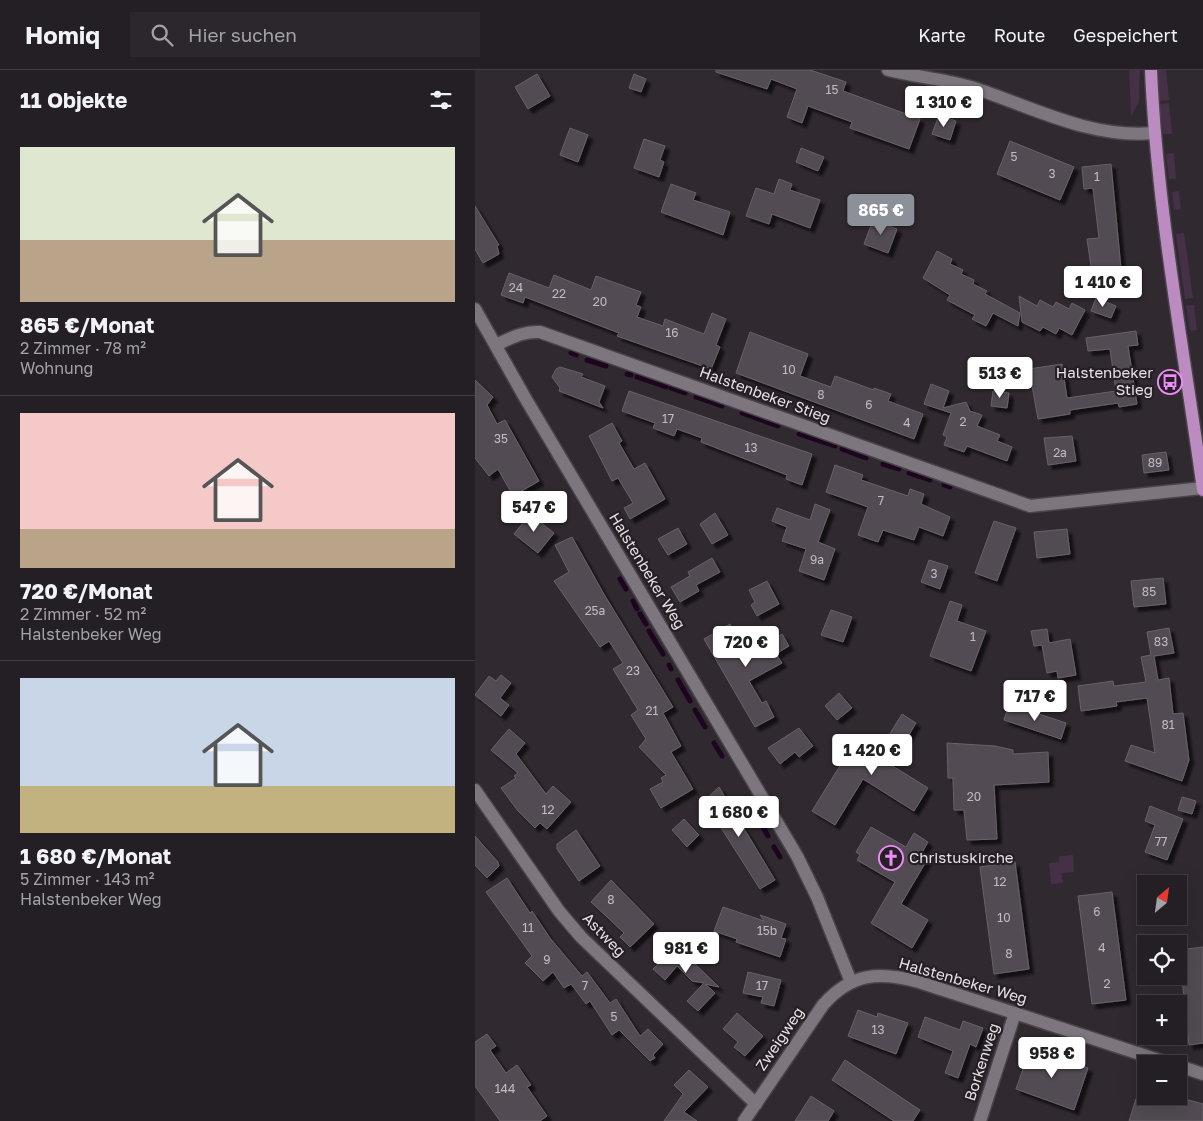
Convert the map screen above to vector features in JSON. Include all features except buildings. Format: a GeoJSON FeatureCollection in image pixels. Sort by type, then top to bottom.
{"type":"FeatureCollection","features":[{"type":"Feature","properties":{"kind":"main road"},"geometry":{"type":"LineString","coordinates":[[1151,70],[1153,133],[1203,489]]}},
{"type":"Feature","properties":{"kind":"street"},"geometry":{"type":"LineString","coordinates":[[888,70],[972,88],[1089,128],[1129,135],[1153,133]]}},
{"type":"Feature","properties":{"kind":"street","name":"Halstenbeker Weg"},"geometry":{"type":"LineString","coordinates":[[475,309],[797,856],[817,897],[851,982],[881,975],[899,977],[1143,1055]]}},
{"type":"Feature","properties":{"kind":"street","name":"Halstenbeker Stieg"},"geometry":{"type":"LineString","coordinates":[[496,345],[517,334],[540,332],[1030,506],[1203,489]]}},
{"type":"Feature","properties":{"kind":"street","name":"Astweg"},"geometry":{"type":"LineString","coordinates":[[475,790],[559,911],[581,937],[755,1104]]}},
{"type":"Feature","properties":{"kind":"street","name":"Zweigweg"},"geometry":{"type":"LineString","coordinates":[[744,1121],[823,1005],[839,989],[851,982]]}},
{"type":"Feature","properties":{"kind":"street","name":"Borkenweg"},"geometry":{"type":"LineString","coordinates":[[979,1121],[1015,1013]]}},
{"type":"Feature","properties":{"kind":"street"},"geometry":{"type":"LineString","coordinates":[[1187,1069],[1203,1074]]}},
{"type":"Feature","properties":{"kind":"shaded area"},"geometry":{"type":"Polygon","coordinates":[[[1129,70],[1140,70],[1139,102],[1131,116],[1129,70]]]}},
{"type":"Feature","properties":{"kind":"shaded area"},"geometry":{"type":"Polygon","coordinates":[[[1158,70],[1166,70],[1169,100],[1160,101],[1158,70]]]}},
{"type":"Feature","properties":{"kind":"shaded area"},"geometry":{"type":"Polygon","coordinates":[[[1169,103],[1172,134],[1163,134],[1160,104],[1169,103]]]}},
{"type":"Feature","properties":{"kind":"shaded area"},"geometry":{"type":"Polygon","coordinates":[[[1174,153],[1176,179],[1169,179],[1166,154],[1174,153]]]}},
{"type":"Feature","properties":{"kind":"shaded area"},"geometry":{"type":"Polygon","coordinates":[[[1179,191],[1181,209],[1174,210],[1172,192],[1179,191]]]}},
{"type":"Feature","properties":{"kind":"shaded area"},"geometry":{"type":"Polygon","coordinates":[[[1184,233],[1193,298],[1185,299],[1176,234],[1184,233]]]}},
{"type":"Feature","properties":{"kind":"shaded area"},"geometry":{"type":"Polygon","coordinates":[[[1194,305],[1197,330],[1190,331],[1186,306],[1194,305]]]}},
{"type":"Feature","properties":{"kind":"shaded area"},"geometry":{"type":"Polygon","coordinates":[[[1073,855],[1074,872],[1062,873],[1063,883],[1051,884],[1049,863],[1059,862],[1059,856],[1073,855]]]}},
{"type":"Feature","properties":{"kind":"waterway"},"geometry":{"type":"LineString","coordinates":[[571,353],[576,355]]}},
{"type":"Feature","properties":{"kind":"waterway"},"geometry":{"type":"LineString","coordinates":[[587,360],[606,366]]}},
{"type":"Feature","properties":{"kind":"waterway"},"geometry":{"type":"LineString","coordinates":[[627,374],[631,375]]}},
{"type":"Feature","properties":{"kind":"waterway"},"geometry":{"type":"LineString","coordinates":[[637,377],[666,387]]}},
{"type":"Feature","properties":{"kind":"waterway"},"geometry":{"type":"LineString","coordinates":[[671,388],[685,393]]}},
{"type":"Feature","properties":{"kind":"waterway"},"geometry":{"type":"LineString","coordinates":[[696,397],[722,406]]}},
{"type":"Feature","properties":{"kind":"waterway"},"geometry":{"type":"LineString","coordinates":[[742,413],[778,426]]}},
{"type":"Feature","properties":{"kind":"waterway"},"geometry":{"type":"LineString","coordinates":[[799,434],[835,446]]}},
{"type":"Feature","properties":{"kind":"waterway"},"geometry":{"type":"LineString","coordinates":[[842,449],[866,458]]}},
{"type":"Feature","properties":{"kind":"waterway"},"geometry":{"type":"LineString","coordinates":[[883,464],[899,469]]}},
{"type":"Feature","properties":{"kind":"waterway"},"geometry":{"type":"LineString","coordinates":[[909,473],[930,480]]}},
{"type":"Feature","properties":{"kind":"waterway"},"geometry":{"type":"LineString","coordinates":[[944,485],[950,487]]}},
{"type":"Feature","properties":{"kind":"waterway"},"geometry":{"type":"LineString","coordinates":[[620,579],[626,589]]}},
{"type":"Feature","properties":{"kind":"waterway"},"geometry":{"type":"LineString","coordinates":[[633,601],[637,609]]}},
{"type":"Feature","properties":{"kind":"waterway"},"geometry":{"type":"LineString","coordinates":[[640,614],[646,624]]}},
{"type":"Feature","properties":{"kind":"waterway"},"geometry":{"type":"LineString","coordinates":[[649,631],[663,654]]}},
{"type":"Feature","properties":{"kind":"waterway"},"geometry":{"type":"LineString","coordinates":[[669,665],[671,669]]}},
{"type":"Feature","properties":{"kind":"waterway"},"geometry":{"type":"LineString","coordinates":[[678,680],[690,701]]}},
{"type":"Feature","properties":{"kind":"waterway"},"geometry":{"type":"LineString","coordinates":[[695,710],[705,727]]}},
{"type":"Feature","properties":{"kind":"waterway"},"geometry":{"type":"LineString","coordinates":[[714,743],[722,756]]}},
{"type":"Feature","properties":{"kind":"waterway"},"geometry":{"type":"LineString","coordinates":[[752,807],[760,821]]}},
{"type":"Feature","properties":{"kind":"waterway"},"geometry":{"type":"LineString","coordinates":[[764,829],[768,836]]}},
{"type":"Feature","properties":{"kind":"waterway"},"geometry":{"type":"LineString","coordinates":[[774,847],[780,857]]}},
{"type":"Feature","properties":{"kind":"place","name":"Halstenbeker Stieg"},"geometry":{"type":"Point","coordinates":[1170,382]}},
{"type":"Feature","properties":{"kind":"place","name":"Christuskirche"},"geometry":{"type":"Point","coordinates":[891,858]}}]}
